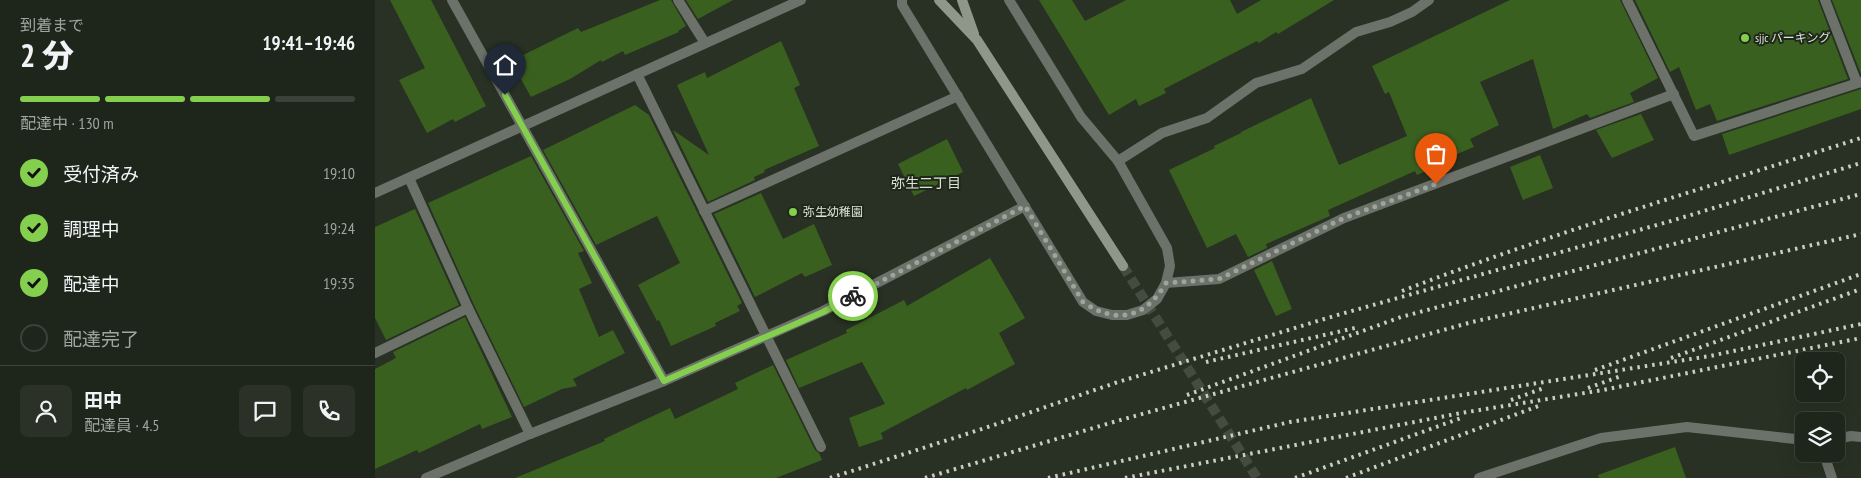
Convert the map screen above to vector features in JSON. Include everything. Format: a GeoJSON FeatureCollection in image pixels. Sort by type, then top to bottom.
{"type":"FeatureCollection","features":[{"type":"Feature","properties":{"kind":"street"},"geometry":{"type":"LineString","coordinates":[[452,0],[664,381]]}},
{"type":"Feature","properties":{"kind":"street"},"geometry":{"type":"LineString","coordinates":[[678,0],[705,43]]}},
{"type":"Feature","properties":{"kind":"street"},"geometry":{"type":"LineString","coordinates":[[375,193],[801,0]]}},
{"type":"Feature","properties":{"kind":"street"},"geometry":{"type":"LineString","coordinates":[[902,0],[902,5],[1083,302],[1096,311],[1112,315],[1127,315],[1143,310],[1157,299],[1166,283],[1170,266],[1167,248],[1118,161],[1081,117],[1009,0]]}},
{"type":"Feature","properties":{"kind":"street"},"geometry":{"type":"LineString","coordinates":[[939,0],[977,40],[1123,266]]}},
{"type":"Feature","properties":{"kind":"street"},"geometry":{"type":"LineString","coordinates":[[962,0],[977,40]]}},
{"type":"Feature","properties":{"kind":"street"},"geometry":{"type":"LineString","coordinates":[[1118,161],[1162,132],[1207,118],[1256,83],[1302,69],[1356,32],[1390,22],[1412,12],[1429,0]]}},
{"type":"Feature","properties":{"kind":"street"},"geometry":{"type":"LineString","coordinates":[[1627,0],[1694,136],[1859,83],[1825,0]]}},
{"type":"Feature","properties":{"kind":"street"},"geometry":{"type":"LineString","coordinates":[[637,74],[821,447]]}},
{"type":"Feature","properties":{"kind":"street"},"geometry":{"type":"LineString","coordinates":[[1166,283],[1219,279],[1344,218],[1674,94]]}},
{"type":"Feature","properties":{"kind":"street"},"geometry":{"type":"LineString","coordinates":[[704,210],[958,96]]}},
{"type":"Feature","properties":{"kind":"street"},"geometry":{"type":"LineString","coordinates":[[409,178],[468,308],[530,434]]}},
{"type":"Feature","properties":{"kind":"street"},"geometry":{"type":"LineString","coordinates":[[426,478],[664,381],[823,312],[1025,206]]}},
{"type":"Feature","properties":{"kind":"street"},"geometry":{"type":"LineString","coordinates":[[375,353],[468,308]]}},
{"type":"Feature","properties":{"kind":"street"},"geometry":{"type":"LineString","coordinates":[[1479,478],[1601,438],[1630,434],[1687,428],[1795,439]]}},
{"type":"Feature","properties":{"kind":"street"},"geometry":{"type":"LineString","coordinates":[[1845,437],[1861,437]]}},
{"type":"Feature","properties":{"kind":"street"},"geometry":{"type":"LineString","coordinates":[[1827,462],[1832,478]]}},
{"type":"Feature","properties":{"kind":"building"},"geometry":{"type":"Polygon","coordinates":[[[390,0],[431,0],[486,106],[455,122],[453,119],[427,133],[399,80],[425,68],[390,0]]]}},
{"type":"Feature","properties":{"kind":"building"},"geometry":{"type":"Polygon","coordinates":[[[660,0],[671,0],[686,26],[679,32],[625,55],[623,51],[602,62],[601,60],[570,79],[531,97],[511,61],[578,28],[581,32],[660,0]]]}},
{"type":"Feature","properties":{"kind":"building"},"geometry":{"type":"Polygon","coordinates":[[[686,0],[733,0],[698,19],[686,0]]]}},
{"type":"Feature","properties":{"kind":"building"},"geometry":{"type":"Polygon","coordinates":[[[1039,0],[1072,0],[1085,21],[1126,0],[1230,0],[1237,14],[1261,0],[1334,0],[1278,34],[1276,32],[1259,43],[1257,41],[1164,89],[1166,93],[1139,106],[1136,99],[1109,115],[1039,0]]]}},
{"type":"Feature","properties":{"kind":"building"},"geometry":{"type":"Polygon","coordinates":[[[1510,0],[1620,0],[1658,78],[1630,93],[1634,102],[1590,118],[1587,114],[1553,129],[1533,59],[1480,82],[1499,125],[1470,139],[1474,147],[1445,159],[1447,162],[1417,175],[1415,171],[1328,210],[1330,216],[1266,244],[1267,248],[1248,257],[1236,234],[1207,248],[1169,170],[1311,98],[1339,165],[1407,136],[1389,92],[1385,94],[1372,66],[1510,0]]]}},
{"type":"Feature","properties":{"kind":"building","name":"sjjc パーキング"},"geometry":{"type":"Polygon","coordinates":[[[1635,0],[1818,0],[1848,79],[1717,121],[1710,104],[1696,110],[1679,67],[1670,72],[1635,0]]]}},
{"type":"Feature","properties":{"kind":"building"},"geometry":{"type":"Polygon","coordinates":[[[1832,0],[1861,0],[1861,74],[1832,0]]]}},
{"type":"Feature","properties":{"kind":"building"},"geometry":{"type":"Polygon","coordinates":[[[781,41],[800,85],[794,88],[819,146],[764,170],[765,172],[754,177],[755,180],[708,202],[673,130],[709,155],[677,85],[705,72],[707,78],[781,41]]]}},
{"type":"Feature","properties":{"kind":"building"},"geometry":{"type":"Polygon","coordinates":[[[1861,89],[1861,109],[1729,155],[1722,134],[1861,89]]]}},
{"type":"Feature","properties":{"kind":"building"},"geometry":{"type":"Polygon","coordinates":[[[635,105],[649,115],[742,303],[737,306],[740,311],[715,323],[716,326],[671,346],[659,320],[657,321],[638,285],[680,263],[657,216],[596,245],[543,150],[635,105]]]}},
{"type":"Feature","properties":{"kind":"building"},"geometry":{"type":"Polygon","coordinates":[[[1641,114],[1654,140],[1612,158],[1596,130],[1641,114]]]}},
{"type":"Feature","properties":{"kind":"building"},"geometry":{"type":"Polygon","coordinates":[[[947,139],[963,172],[914,196],[898,164],[947,139]]]}},
{"type":"Feature","properties":{"kind":"building"},"geometry":{"type":"Polygon","coordinates":[[[1540,155],[1553,188],[1523,200],[1510,167],[1540,155]]]}},
{"type":"Feature","properties":{"kind":"building"},"geometry":{"type":"Polygon","coordinates":[[[531,156],[584,251],[578,253],[592,283],[579,289],[599,337],[613,330],[625,353],[573,379],[577,386],[562,389],[524,407],[474,305],[428,203],[531,156]]]}},
{"type":"Feature","properties":{"kind":"building"},"geometry":{"type":"Polygon","coordinates":[[[761,193],[783,239],[814,224],[832,265],[805,277],[802,273],[755,297],[714,214],[761,193]]]}},
{"type":"Feature","properties":{"kind":"building"},"geometry":{"type":"Polygon","coordinates":[[[415,209],[459,305],[386,340],[375,318],[375,227],[415,209]]]}},
{"type":"Feature","properties":{"kind":"building"},"geometry":{"type":"Polygon","coordinates":[[[990,258],[1025,318],[999,333],[1015,364],[881,433],[883,439],[859,447],[849,418],[885,404],[862,362],[799,388],[786,360],[847,333],[846,330],[904,300],[907,306],[990,258]]]}},
{"type":"Feature","properties":{"kind":"building"},"geometry":{"type":"Polygon","coordinates":[[[1272,261],[1292,309],[1276,316],[1254,270],[1272,261]]]}},
{"type":"Feature","properties":{"kind":"building"},"geometry":{"type":"Polygon","coordinates":[[[465,317],[512,417],[482,429],[480,424],[419,453],[417,450],[375,469],[375,369],[396,358],[393,352],[465,317]]]}},
{"type":"Feature","properties":{"kind":"building"},"geometry":{"type":"Polygon","coordinates":[[[773,365],[815,450],[819,453],[822,460],[776,478],[515,478],[605,441],[604,439],[670,408],[675,419],[738,389],[735,383],[773,365]]]}},
{"type":"Feature","properties":{"kind":"building"},"geometry":{"type":"Polygon","coordinates":[[[1675,447],[1686,478],[1599,478],[1598,475],[1675,447]]]}},
{"type":"Feature","properties":{"kind":"tunnel"},"geometry":{"type":"LineString","coordinates":[[1123,266],[1257,478]]}},
{"type":"Feature","properties":{"kind":"railway"},"geometry":{"type":"LineString","coordinates":[[1402,291],[1573,230],[1861,138]]}},
{"type":"Feature","properties":{"kind":"railway"},"geometry":{"type":"LineString","coordinates":[[830,478],[985,428],[1115,383],[1334,316],[1671,221],[1861,163]]}},
{"type":"Feature","properties":{"kind":"railway"},"geometry":{"type":"LineString","coordinates":[[1187,395],[1401,317],[1861,194]]}},
{"type":"Feature","properties":{"kind":"railway"},"geometry":{"type":"LineString","coordinates":[[925,478],[1117,421],[1472,322],[1861,234]]}},
{"type":"Feature","properties":{"kind":"railway"},"geometry":{"type":"LineString","coordinates":[[1595,370],[1861,274]]}},
{"type":"Feature","properties":{"kind":"railway"},"geometry":{"type":"LineString","coordinates":[[1671,358],[1861,289]]}},
{"type":"Feature","properties":{"kind":"railway"},"geometry":{"type":"LineString","coordinates":[[1048,478],[1290,422],[1710,356],[1861,324]]}},
{"type":"Feature","properties":{"kind":"railway"},"geometry":{"type":"LineString","coordinates":[[1206,362],[1355,328]]}},
{"type":"Feature","properties":{"kind":"railway"},"geometry":{"type":"LineString","coordinates":[[1125,478],[1461,413],[1603,390],[1861,338]]}},
{"type":"Feature","properties":{"kind":"railway"},"geometry":{"type":"LineString","coordinates":[[1588,388],[1621,376]]}},
{"type":"Feature","properties":{"kind":"railway"},"geometry":{"type":"LineString","coordinates":[[1511,400],[1544,388]]}},
{"type":"Feature","properties":{"kind":"railway"},"geometry":{"type":"LineString","coordinates":[[1346,478],[1541,405]]}},
{"type":"Feature","properties":{"kind":"railway"},"geometry":{"type":"LineString","coordinates":[[1295,478],[1461,418]]}},
{"type":"Feature","properties":{"kind":"way so far"},"geometry":{"type":"LineString","coordinates":[[853,296],[1025,206],[1083,302],[1096,311],[1112,315],[1127,315],[1143,310],[1157,299],[1166,283],[1219,279],[1344,218],[1436,184]]}},
{"type":"Feature","properties":{"kind":"place","name":"sjjc パーキング"},"geometry":{"type":"Point","coordinates":[1745,38]}},
{"type":"Feature","properties":{"kind":"place","name":"弥生幼稚園"},"geometry":{"type":"Point","coordinates":[793,212]}},
{"type":"Feature","properties":{"kind":"district","name":"弥生二丁目"},"geometry":{"type":"Point","coordinates":[926,183]}},
{"type":"Feature","properties":{"kind":"route"},"geometry":{"type":"LineString","coordinates":[[505,95],[664,381],[823,312],[853,296]]}}]}
